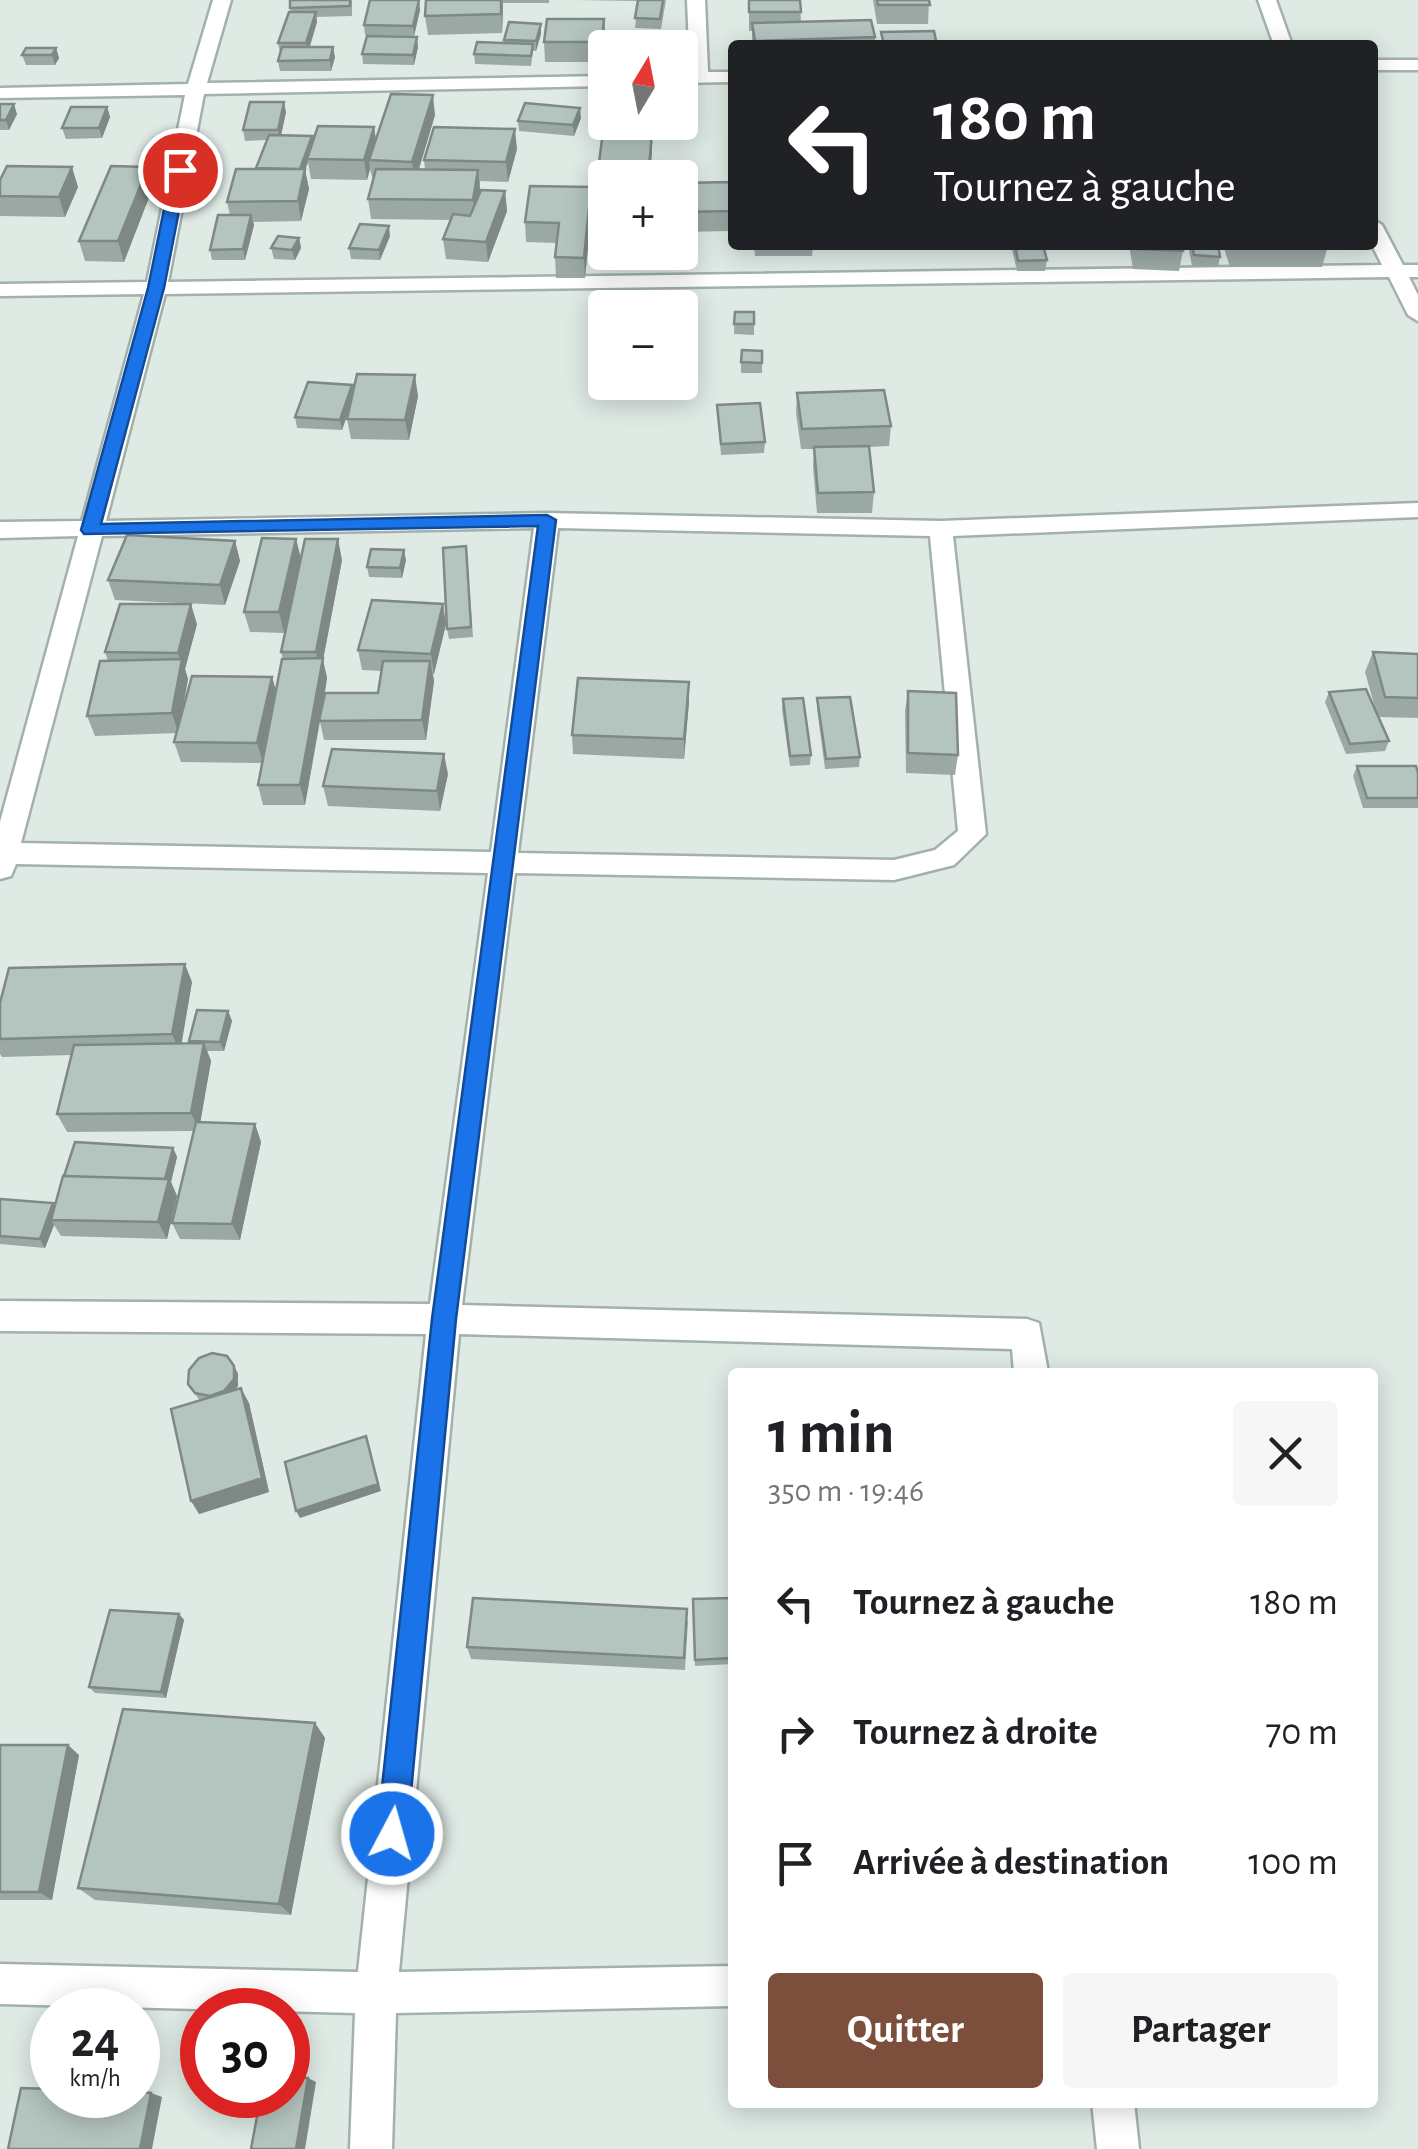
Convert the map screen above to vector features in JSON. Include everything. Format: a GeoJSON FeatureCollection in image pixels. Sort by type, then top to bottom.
{"type":"FeatureCollection","features":[{"type":"Feature","properties":{"kind":"street"},"geometry":{"type":"LineString","coordinates":[[222,0],[195,92],[156,288],[2,859],[500,862],[894,870],[944,858],[972,834],[941,529]]}},
{"type":"Feature","properties":{"kind":"street"},"geometry":{"type":"LineString","coordinates":[[694,30],[696,0]]}},
{"type":"Feature","properties":{"kind":"street"},"geometry":{"type":"LineString","coordinates":[[1267,0],[1282,40]]}},
{"type":"Feature","properties":{"kind":"street"},"geometry":{"type":"LineString","coordinates":[[1378,66],[1418,64]]}},
{"type":"Feature","properties":{"kind":"street"},"geometry":{"type":"LineString","coordinates":[[698,78],[728,77]]}},
{"type":"Feature","properties":{"kind":"street"},"geometry":{"type":"LineString","coordinates":[[0,92],[195,92],[588,80]]}},
{"type":"Feature","properties":{"kind":"street"},"geometry":{"type":"LineString","coordinates":[[1378,237],[1418,315]]}},
{"type":"Feature","properties":{"kind":"street"},"geometry":{"type":"LineString","coordinates":[[0,290],[1418,271]]}},
{"type":"Feature","properties":{"kind":"street"},"geometry":{"type":"LineString","coordinates":[[0,530],[547,520],[941,529],[1418,510]]}},
{"type":"Feature","properties":{"kind":"street"},"geometry":{"type":"LineString","coordinates":[[371,2149],[376,1993],[444,1319],[547,520]]}},
{"type":"Feature","properties":{"kind":"street"},"geometry":{"type":"LineString","coordinates":[[0,1316],[444,1319],[1027,1334],[1031,1368]]}},
{"type":"Feature","properties":{"kind":"street"},"geometry":{"type":"LineString","coordinates":[[0,1984],[376,1993],[728,1986]]}},
{"type":"Feature","properties":{"kind":"street"},"geometry":{"type":"LineString","coordinates":[[1114,2108],[1118,2149]]}},
{"type":"Feature","properties":{"kind":"building"},"geometry":{"type":"Polygon","coordinates":[[[290,0],[350,0],[350,6],[290,8],[290,0]]]}},
{"type":"Feature","properties":{"kind":"building"},"geometry":{"type":"Polygon","coordinates":[[[370,0],[419,0],[413,26],[364,25],[370,0]]]}},
{"type":"Feature","properties":{"kind":"building"},"geometry":{"type":"Polygon","coordinates":[[[426,0],[501,0],[501,14],[425,16],[426,0]]]}},
{"type":"Feature","properties":{"kind":"building"},"geometry":{"type":"Polygon","coordinates":[[[638,0],[663,0],[660,19],[635,18],[638,0]]]}},
{"type":"Feature","properties":{"kind":"building"},"geometry":{"type":"Polygon","coordinates":[[[749,0],[800,0],[801,12],[749,12],[749,0]]]}},
{"type":"Feature","properties":{"kind":"building"},"geometry":{"type":"Polygon","coordinates":[[[877,0],[929,0],[930,5],[878,5],[877,0]]]}},
{"type":"Feature","properties":{"kind":"building"},"geometry":{"type":"Polygon","coordinates":[[[289,12],[316,12],[306,43],[278,43],[289,12]]]}},
{"type":"Feature","properties":{"kind":"building"},"geometry":{"type":"Polygon","coordinates":[[[547,19],[604,19],[603,30],[588,30],[588,42],[544,42],[547,19]]]}},
{"type":"Feature","properties":{"kind":"building"},"geometry":{"type":"Polygon","coordinates":[[[871,20],[875,37],[755,40],[752,23],[871,20]]]}},
{"type":"Feature","properties":{"kind":"building"},"geometry":{"type":"Polygon","coordinates":[[[509,22],[541,24],[536,41],[504,40],[509,22]]]}},
{"type":"Feature","properties":{"kind":"building"},"geometry":{"type":"Polygon","coordinates":[[[934,31],[936,40],[883,40],[881,32],[934,31]]]}},
{"type":"Feature","properties":{"kind":"building"},"geometry":{"type":"Polygon","coordinates":[[[367,36],[417,37],[413,55],[362,54],[367,36]]]}},
{"type":"Feature","properties":{"kind":"building"},"geometry":{"type":"Polygon","coordinates":[[[477,42],[533,44],[531,56],[474,54],[477,42]]]}},
{"type":"Feature","properties":{"kind":"building"},"geometry":{"type":"Polygon","coordinates":[[[282,47],[333,47],[330,60],[278,61],[282,47]]]}},
{"type":"Feature","properties":{"kind":"building"},"geometry":{"type":"Polygon","coordinates":[[[26,48],[56,48],[52,55],[22,55],[26,48]]]}},
{"type":"Feature","properties":{"kind":"building"},"geometry":{"type":"Polygon","coordinates":[[[391,94],[433,95],[412,162],[369,160],[391,94]]]}},
{"type":"Feature","properties":{"kind":"building"},"geometry":{"type":"Polygon","coordinates":[[[250,102],[284,102],[278,130],[243,130],[250,102]]]}},
{"type":"Feature","properties":{"kind":"building"},"geometry":{"type":"Polygon","coordinates":[[[525,103],[580,108],[573,125],[518,121],[525,103]]]}},
{"type":"Feature","properties":{"kind":"building"},"geometry":{"type":"Polygon","coordinates":[[[0,104],[14,104],[6,120],[0,120],[0,104]]]}},
{"type":"Feature","properties":{"kind":"building"},"geometry":{"type":"Polygon","coordinates":[[[71,107],[107,107],[99,128],[62,128],[71,107]]]}},
{"type":"Feature","properties":{"kind":"building"},"geometry":{"type":"Polygon","coordinates":[[[318,126],[374,127],[364,160],[307,159],[318,126]]]}},
{"type":"Feature","properties":{"kind":"building"},"geometry":{"type":"Polygon","coordinates":[[[434,127],[515,129],[506,162],[424,160],[434,127]]]}},
{"type":"Feature","properties":{"kind":"building"},"geometry":{"type":"Polygon","coordinates":[[[269,135],[312,136],[300,169],[256,168],[269,135]]]}},
{"type":"Feature","properties":{"kind":"building"},"geometry":{"type":"Polygon","coordinates":[[[602,140],[651,140],[650,160],[599,160],[602,140]]]}},
{"type":"Feature","properties":{"kind":"building"},"geometry":{"type":"Polygon","coordinates":[[[7,166],[72,167],[59,197],[0,196],[0,180],[7,166]]]}},
{"type":"Feature","properties":{"kind":"building"},"geometry":{"type":"Polygon","coordinates":[[[111,166],[148,167],[118,241],[79,241],[111,166]]]}},
{"type":"Feature","properties":{"kind":"building"},"geometry":{"type":"Polygon","coordinates":[[[236,169],[305,169],[298,201],[227,202],[236,169]]]}},
{"type":"Feature","properties":{"kind":"building"},"geometry":{"type":"Polygon","coordinates":[[[376,169],[478,170],[473,200],[368,199],[376,169]]]}},
{"type":"Feature","properties":{"kind":"building"},"geometry":{"type":"Polygon","coordinates":[[[728,182],[728,211],[698,212],[698,183],[728,182]]]}},
{"type":"Feature","properties":{"kind":"building"},"geometry":{"type":"Polygon","coordinates":[[[530,186],[588,187],[584,258],[555,257],[559,223],[525,222],[530,186]]]}},
{"type":"Feature","properties":{"kind":"building"},"geometry":{"type":"Polygon","coordinates":[[[481,190],[505,191],[486,242],[443,239],[453,214],[470,216],[481,190]]]}},
{"type":"Feature","properties":{"kind":"building"},"geometry":{"type":"Polygon","coordinates":[[[218,215],[251,215],[243,249],[210,250],[218,215]]]}},
{"type":"Feature","properties":{"kind":"building"},"geometry":{"type":"Polygon","coordinates":[[[360,224],[389,226],[379,250],[349,248],[360,224]]]}},
{"type":"Feature","properties":{"kind":"building"},"geometry":{"type":"Polygon","coordinates":[[[278,236],[299,238],[292,250],[271,248],[278,236]]]}},
{"type":"Feature","properties":{"kind":"building"},"geometry":{"type":"Polygon","coordinates":[[[1016,250],[1044,250],[1047,260],[1018,261],[1016,250]]]}},
{"type":"Feature","properties":{"kind":"building"},"geometry":{"type":"Polygon","coordinates":[[[1193,250],[1219,250],[1220,257],[1194,255],[1193,250]]]}},
{"type":"Feature","properties":{"kind":"building"},"geometry":{"type":"Polygon","coordinates":[[[735,312],[754,312],[754,324],[734,324],[735,312]]]}},
{"type":"Feature","properties":{"kind":"building"},"geometry":{"type":"Polygon","coordinates":[[[742,350],[762,351],[762,363],[741,362],[742,350]]]}},
{"type":"Feature","properties":{"kind":"building"},"geometry":{"type":"Polygon","coordinates":[[[357,374],[415,375],[405,420],[347,419],[357,374]]]}},
{"type":"Feature","properties":{"kind":"building"},"geometry":{"type":"Polygon","coordinates":[[[308,382],[352,385],[340,420],[295,417],[308,382]]]}},
{"type":"Feature","properties":{"kind":"building"},"geometry":{"type":"Polygon","coordinates":[[[884,390],[891,426],[802,429],[797,393],[884,390]]]}},
{"type":"Feature","properties":{"kind":"building"},"geometry":{"type":"Polygon","coordinates":[[[760,403],[765,442],[721,444],[717,405],[760,403]]]}},
{"type":"Feature","properties":{"kind":"building"},"geometry":{"type":"Polygon","coordinates":[[[869,446],[874,492],[818,493],[814,447],[869,446]]]}},
{"type":"Feature","properties":{"kind":"building"},"geometry":{"type":"Polygon","coordinates":[[[127,535],[235,541],[220,585],[108,580],[127,535]]]}},
{"type":"Feature","properties":{"kind":"building"},"geometry":{"type":"Polygon","coordinates":[[[262,538],[296,539],[279,612],[244,612],[262,538]]]}},
{"type":"Feature","properties":{"kind":"building"},"geometry":{"type":"Polygon","coordinates":[[[305,539],[338,539],[316,652],[281,652],[305,539]]]}},
{"type":"Feature","properties":{"kind":"building"},"geometry":{"type":"Polygon","coordinates":[[[466,546],[471,627],[447,629],[443,548],[466,546]]]}},
{"type":"Feature","properties":{"kind":"building"},"geometry":{"type":"Polygon","coordinates":[[[371,549],[404,550],[400,568],[367,567],[371,549]]]}},
{"type":"Feature","properties":{"kind":"building"},"geometry":{"type":"Polygon","coordinates":[[[372,600],[443,604],[431,654],[358,650],[372,600]]]}},
{"type":"Feature","properties":{"kind":"building"},"geometry":{"type":"Polygon","coordinates":[[[120,604],[191,604],[178,653],[105,652],[120,604]]]}},
{"type":"Feature","properties":{"kind":"building"},"geometry":{"type":"Polygon","coordinates":[[[1373,652],[1418,654],[1418,698],[1385,697],[1373,652]]]}},
{"type":"Feature","properties":{"kind":"building"},"geometry":{"type":"Polygon","coordinates":[[[323,658],[300,785],[258,785],[282,659],[323,658]]]}},
{"type":"Feature","properties":{"kind":"building"},"geometry":{"type":"Polygon","coordinates":[[[182,659],[172,713],[87,716],[100,661],[182,659]]]}},
{"type":"Feature","properties":{"kind":"building"},"geometry":{"type":"Polygon","coordinates":[[[383,661],[430,661],[422,720],[319,721],[325,693],[378,693],[383,661]]]}},
{"type":"Feature","properties":{"kind":"building"},"geometry":{"type":"Polygon","coordinates":[[[192,676],[272,677],[257,743],[174,742],[192,676]]]}},
{"type":"Feature","properties":{"kind":"building"},"geometry":{"type":"Polygon","coordinates":[[[578,678],[689,682],[684,739],[572,735],[578,678]]]}},
{"type":"Feature","properties":{"kind":"building"},"geometry":{"type":"Polygon","coordinates":[[[1366,689],[1389,741],[1350,744],[1329,692],[1366,689]]]}},
{"type":"Feature","properties":{"kind":"building"},"geometry":{"type":"Polygon","coordinates":[[[908,691],[956,693],[958,755],[908,753],[908,691]]]}},
{"type":"Feature","properties":{"kind":"building"},"geometry":{"type":"Polygon","coordinates":[[[850,697],[860,757],[826,759],[817,698],[850,697]]]}},
{"type":"Feature","properties":{"kind":"building"},"geometry":{"type":"Polygon","coordinates":[[[803,698],[811,755],[790,756],[783,699],[803,698]]]}},
{"type":"Feature","properties":{"kind":"building"},"geometry":{"type":"Polygon","coordinates":[[[332,749],[444,754],[437,791],[323,786],[332,749]]]}},
{"type":"Feature","properties":{"kind":"building"},"geometry":{"type":"Polygon","coordinates":[[[1357,766],[1416,766],[1418,798],[1367,798],[1357,766]]]}},
{"type":"Feature","properties":{"kind":"building"},"geometry":{"type":"Polygon","coordinates":[[[185,964],[172,1034],[0,1039],[0,1003],[9,968],[185,964]]]}},
{"type":"Feature","properties":{"kind":"building"},"geometry":{"type":"Polygon","coordinates":[[[197,1010],[228,1011],[220,1042],[189,1041],[197,1010]]]}},
{"type":"Feature","properties":{"kind":"building"},"geometry":{"type":"Polygon","coordinates":[[[204,1043],[191,1113],[57,1114],[74,1045],[204,1043]]]}},
{"type":"Feature","properties":{"kind":"building"},"geometry":{"type":"Polygon","coordinates":[[[196,1122],[255,1124],[232,1224],[172,1223],[196,1122]]]}},
{"type":"Feature","properties":{"kind":"building"},"geometry":{"type":"Polygon","coordinates":[[[75,1142],[173,1148],[165,1179],[64,1176],[75,1142]]]}},
{"type":"Feature","properties":{"kind":"building"},"geometry":{"type":"Polygon","coordinates":[[[63,1176],[169,1179],[158,1222],[51,1220],[63,1176]]]}},
{"type":"Feature","properties":{"kind":"building"},"geometry":{"type":"Polygon","coordinates":[[[0,1199],[53,1203],[40,1239],[0,1236],[0,1199]]]}},
{"type":"Feature","properties":{"kind":"building"},"geometry":{"type":"Polygon","coordinates":[[[212,1353],[227,1356],[234,1366],[234,1379],[224,1391],[210,1396],[195,1393],[188,1384],[189,1370],[199,1358],[212,1353]]]}},
{"type":"Feature","properties":{"kind":"building"},"geometry":{"type":"Polygon","coordinates":[[[241,1388],[262,1478],[191,1501],[171,1409],[241,1388]]]}},
{"type":"Feature","properties":{"kind":"building"},"geometry":{"type":"Polygon","coordinates":[[[366,1436],[378,1484],[296,1511],[285,1462],[366,1436]]]}},
{"type":"Feature","properties":{"kind":"building"},"geometry":{"type":"Polygon","coordinates":[[[473,1598],[687,1609],[684,1658],[467,1647],[473,1598]]]}},
{"type":"Feature","properties":{"kind":"building"},"geometry":{"type":"Polygon","coordinates":[[[728,1598],[728,1658],[695,1660],[693,1599],[728,1598]]]}},
{"type":"Feature","properties":{"kind":"building"},"geometry":{"type":"Polygon","coordinates":[[[110,1610],[179,1614],[161,1692],[89,1687],[110,1610]]]}},
{"type":"Feature","properties":{"kind":"building"},"geometry":{"type":"Polygon","coordinates":[[[123,1709],[315,1723],[279,1904],[78,1888],[123,1709]]]}},
{"type":"Feature","properties":{"kind":"building"},"geometry":{"type":"Polygon","coordinates":[[[0,1745],[68,1745],[39,1892],[0,1892],[0,1745]]]}},
{"type":"Feature","properties":{"kind":"building"},"geometry":{"type":"Polygon","coordinates":[[[21,2088],[30,2088],[30,2118],[146,2118],[140,2149],[8,2149],[21,2088]]]}},
{"type":"Feature","properties":{"kind":"building"},"geometry":{"type":"Polygon","coordinates":[[[257,2118],[301,2118],[296,2149],[251,2149],[257,2118]]]}},
{"type":"Feature","properties":{"kind":"route"},"geometry":{"type":"LineString","coordinates":[[180,170],[156,288],[90,530],[547,520],[444,1319],[392,1834]]}}]}
